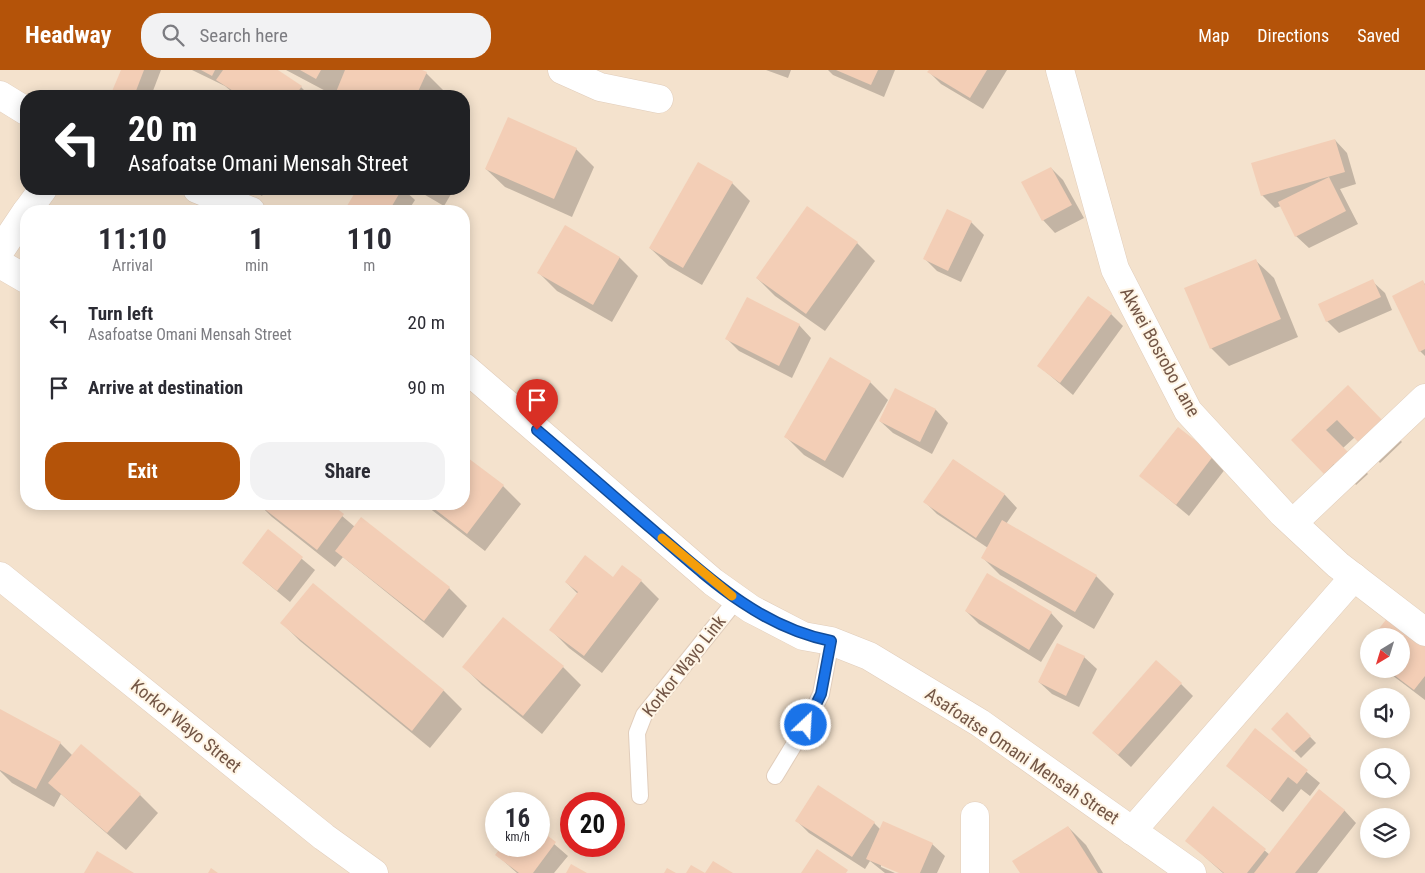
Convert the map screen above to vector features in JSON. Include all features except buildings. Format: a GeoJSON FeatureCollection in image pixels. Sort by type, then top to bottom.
{"type":"FeatureCollection","features":[{"type":"Feature","properties":{"kind":"street"},"geometry":{"type":"LineString","coordinates":[[562,70],[600,87],[658,99]]}},
{"type":"Feature","properties":{"kind":"street","name":"Akwei Bosrobo Lane"},"geometry":{"type":"LineString","coordinates":[[1060,70],[1115,270],[1188,411],[1282,513],[1354,577],[1425,632]]}},
{"type":"Feature","properties":{"kind":"street"},"geometry":{"type":"LineString","coordinates":[[0,95],[20,107]]}},
{"type":"Feature","properties":{"kind":"street"},"geometry":{"type":"LineString","coordinates":[[212,195],[236,205]]}},
{"type":"Feature","properties":{"kind":"street"},"geometry":{"type":"LineString","coordinates":[[0,251],[20,222]]}},
{"type":"Feature","properties":{"kind":"street"},"geometry":{"type":"LineString","coordinates":[[0,264],[20,276]]}},
{"type":"Feature","properties":{"kind":"street","name":"Asafoatse Omani Mensah Street"},"geometry":{"type":"LineString","coordinates":[[470,372],[713,582],[737,599],[803,636],[831,641],[869,656],[980,723],[1192,873]]}},
{"type":"Feature","properties":{"kind":"street"},"geometry":{"type":"LineString","coordinates":[[1294,522],[1425,398]]}},
{"type":"Feature","properties":{"kind":"street","name":"Korkor Wayo Street"},"geometry":{"type":"LineString","coordinates":[[0,576],[324,837],[374,873]]}},
{"type":"Feature","properties":{"kind":"street"},"geometry":{"type":"LineString","coordinates":[[1132,831],[1354,577]]}},
{"type":"Feature","properties":{"kind":"street"},"geometry":{"type":"LineString","coordinates":[[975,816],[975,873]]}},
{"type":"Feature","properties":{"kind":"lane","name":"Korkor Wayo Link"},"geometry":{"type":"LineString","coordinates":[[640,796],[636,733],[644,715],[737,599]]}},
{"type":"Feature","properties":{"kind":"lane"},"geometry":{"type":"LineString","coordinates":[[775,776],[806,725],[821,694],[831,641]]}},
{"type":"Feature","properties":{"kind":"shaded area"},"geometry":{"type":"Polygon","coordinates":[[[0,70],[1425,70],[1425,873],[0,873],[0,70]]]}},
{"type":"Feature","properties":{"kind":"slow traffic"},"geometry":{"type":"LineString","coordinates":[[662,538],[732,596]]}},
{"type":"Feature","properties":{"kind":"route"},"geometry":{"type":"LineString","coordinates":[[537,430],[713,582],[751,609],[803,636],[831,641],[821,694],[806,725]]}}]}
